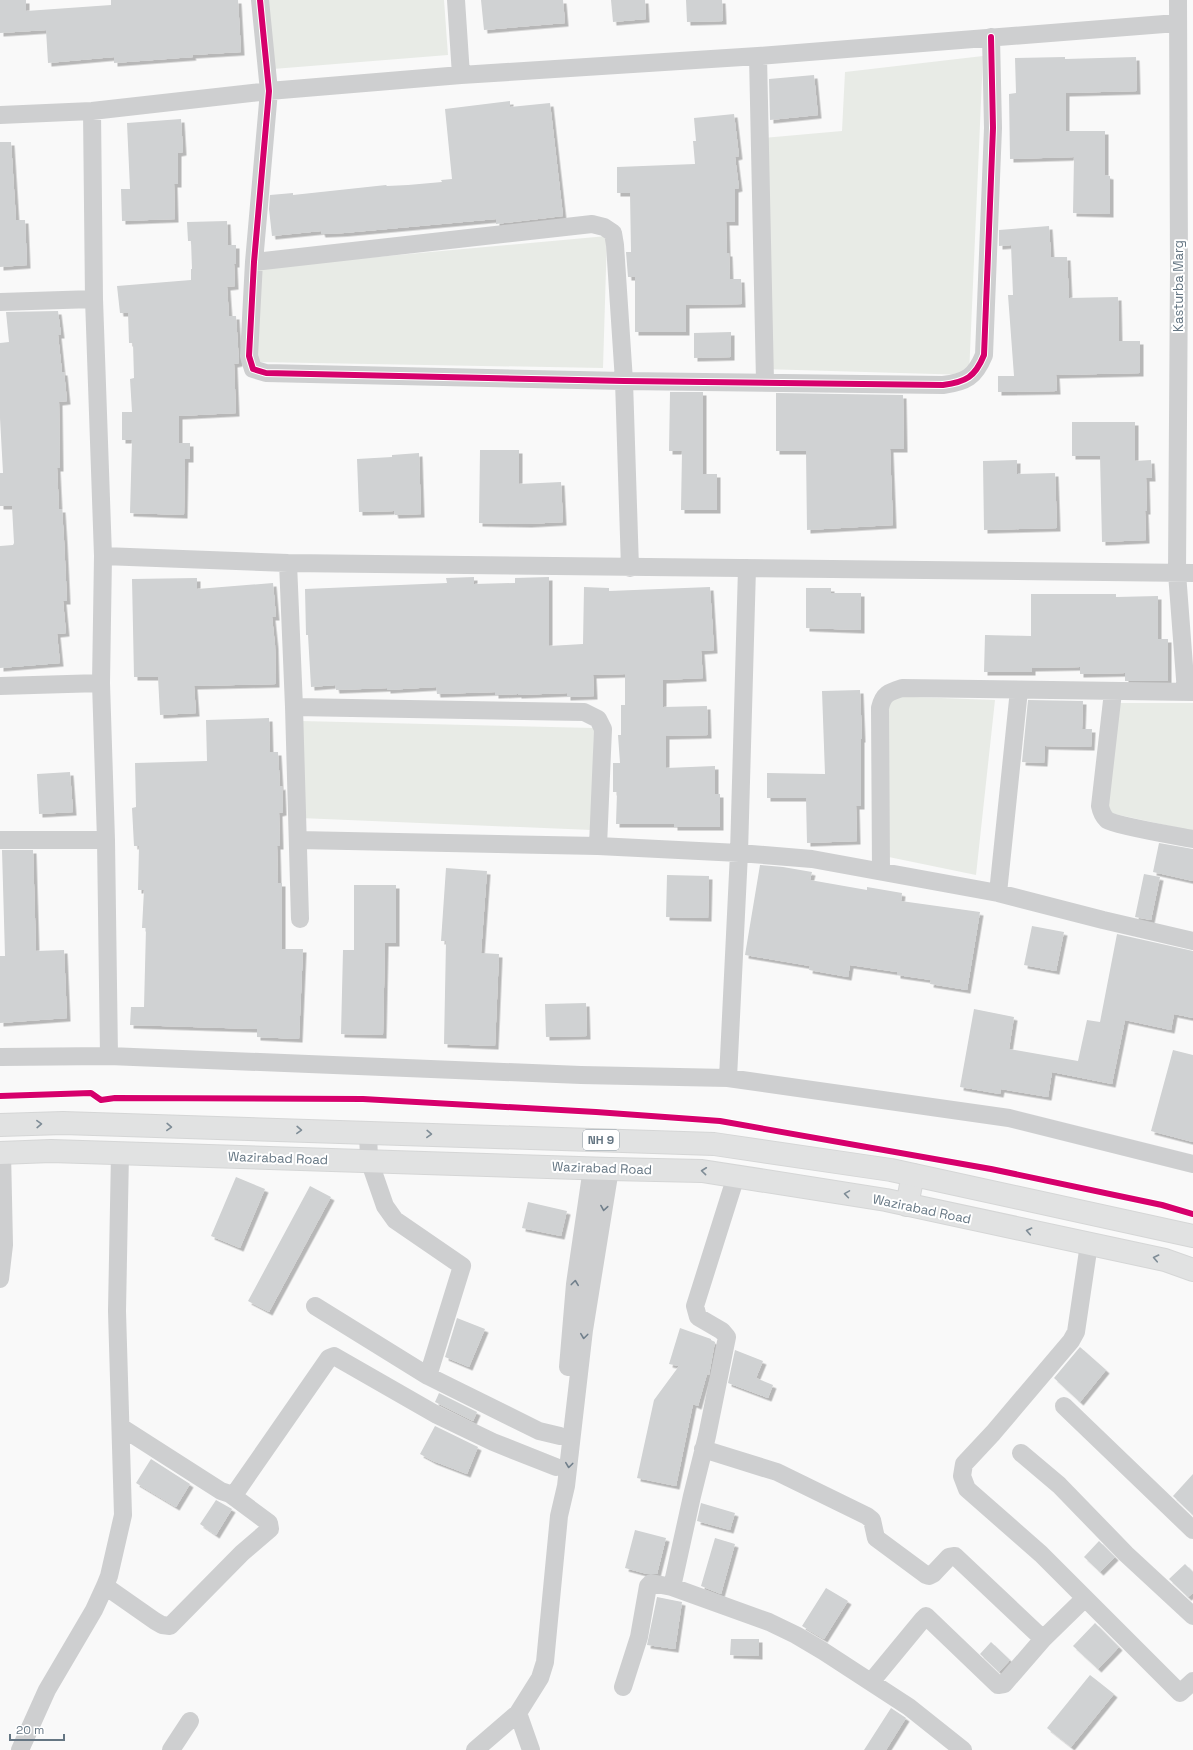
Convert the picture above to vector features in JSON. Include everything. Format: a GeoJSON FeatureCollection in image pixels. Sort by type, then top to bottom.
{"type":"FeatureCollection","features":[{"type":"Feature","properties":{"kind":"main road","name":"NH 9"},"geometry":{"type":"LineString","coordinates":[[0,1125],[63,1124],[368,1132],[714,1144],[883,1169],[1193,1236]]}},
{"type":"Feature","properties":{"kind":"main road","name":"Wazirabad Road"},"geometry":{"type":"LineString","coordinates":[[1,1152],[51,1151],[702,1171],[907,1205],[1165,1260],[1193,1270]]}},
{"type":"Feature","properties":{"kind":"main road"},"geometry":{"type":"LineString","coordinates":[[907,1205],[913,1175]]}},
{"type":"Feature","properties":{"kind":"street"},"geometry":{"type":"LineString","coordinates":[[260,0],[269,91],[254,262],[249,356],[253,369],[266,373],[624,381],[765,381],[943,385],[957,383],[971,377],[980,365],[984,355],[993,128],[991,36]]}},
{"type":"Feature","properties":{"kind":"street"},"geometry":{"type":"LineString","coordinates":[[456,0],[461,75]]}},
{"type":"Feature","properties":{"kind":"street","name":"Kasturba Marg"},"geometry":{"type":"LineString","coordinates":[[1178,0],[1177,23],[1186,269],[1185,573],[1190,692]]}},
{"type":"Feature","properties":{"kind":"street"},"geometry":{"type":"LineString","coordinates":[[0,115],[92,110],[269,91],[461,75],[758,56],[991,36],[1177,23]]}},
{"type":"Feature","properties":{"kind":"street"},"geometry":{"type":"LineString","coordinates":[[758,56],[765,381]]}},
{"type":"Feature","properties":{"kind":"street"},"geometry":{"type":"LineString","coordinates":[[92,110],[94,299],[103,556],[101,683],[106,840],[109,1056]]}},
{"type":"Feature","properties":{"kind":"street"},"geometry":{"type":"LineString","coordinates":[[254,262],[592,224],[604,227],[612,233],[615,245],[624,381],[630,568]]}},
{"type":"Feature","properties":{"kind":"street"},"geometry":{"type":"LineString","coordinates":[[0,302],[94,299]]}},
{"type":"Feature","properties":{"kind":"street"},"geometry":{"type":"LineString","coordinates":[[103,556],[288,563],[1185,573]]}},
{"type":"Feature","properties":{"kind":"street"},"geometry":{"type":"LineString","coordinates":[[288,563],[300,919]]}},
{"type":"Feature","properties":{"kind":"street"},"geometry":{"type":"LineString","coordinates":[[728,1078],[739,853],[747,568]]}},
{"type":"Feature","properties":{"kind":"street"},"geometry":{"type":"LineString","coordinates":[[0,686],[101,683]]}},
{"type":"Feature","properties":{"kind":"street"},"geometry":{"type":"LineString","coordinates":[[881,870],[880,708],[882,699],[890,692],[902,688],[1190,692]]}},
{"type":"Feature","properties":{"kind":"street"},"geometry":{"type":"LineString","coordinates":[[998,893],[1019,690]]}},
{"type":"Feature","properties":{"kind":"street"},"geometry":{"type":"LineString","coordinates":[[1113,692],[1100,806],[1102,813],[1108,820],[1120,824],[1193,839]]}},
{"type":"Feature","properties":{"kind":"street"},"geometry":{"type":"LineString","coordinates":[[294,708],[584,712],[598,719],[603,729],[598,846]]}},
{"type":"Feature","properties":{"kind":"street"},"geometry":{"type":"LineString","coordinates":[[0,840],[106,840]]}},
{"type":"Feature","properties":{"kind":"street"},"geometry":{"type":"LineString","coordinates":[[298,840],[598,846],[739,853],[812,859],[881,870],[998,893],[1193,941]]}},
{"type":"Feature","properties":{"kind":"street"},"geometry":{"type":"LineString","coordinates":[[0,1057],[109,1056],[581,1075],[728,1078],[1009,1118],[1193,1164]]}},
{"type":"Feature","properties":{"kind":"street"},"geometry":{"type":"LineString","coordinates":[[368,1132],[369,1160],[385,1206],[395,1220],[462,1266],[428,1376]]}},
{"type":"Feature","properties":{"kind":"street"},"geometry":{"type":"LineString","coordinates":[[0,1279],[4,1231],[1,1152]]}},
{"type":"Feature","properties":{"kind":"street"},"geometry":{"type":"LineString","coordinates":[[20,1750],[47,1690],[94,1610],[105,1586],[109,1576],[123,1515],[117,1311],[120,1153]]}},
{"type":"Feature","properties":{"kind":"street"},"geometry":{"type":"LineString","coordinates":[[559,1516],[555,1502],[556,1467],[568,1371],[575,1284],[601,1169]]}},
{"type":"Feature","properties":{"kind":"street"},"geometry":{"type":"LineString","coordinates":[[475,1750],[518,1713],[540,1678],[545,1662],[559,1516],[566,1486],[601,1169]]}},
{"type":"Feature","properties":{"kind":"street"},"geometry":{"type":"LineString","coordinates":[[672,1587],[704,1449],[727,1337],[722,1331],[698,1317],[695,1306],[736,1176]]}},
{"type":"Feature","properties":{"kind":"street"},"geometry":{"type":"LineString","coordinates":[[1089,1244],[1076,1332],[1071,1341],[993,1433],[964,1464],[962,1476],[967,1489],[1041,1554],[1180,1693],[1193,1681]]}},
{"type":"Feature","properties":{"kind":"street"},"geometry":{"type":"LineString","coordinates":[[315,1306],[428,1376],[539,1431],[560,1436]]}},
{"type":"Feature","properties":{"kind":"street"},"geometry":{"type":"LineString","coordinates":[[230,1494],[236,1492],[329,1358],[334,1356],[437,1415],[492,1442],[556,1467]]}},
{"type":"Feature","properties":{"kind":"street"},"geometry":{"type":"LineString","coordinates":[[1064,1406],[1193,1530]]}},
{"type":"Feature","properties":{"kind":"street"},"geometry":{"type":"LineString","coordinates":[[105,1586],[155,1621],[162,1625],[170,1626],[242,1553],[270,1529],[269,1524],[230,1494],[221,1491],[121,1427]]}},
{"type":"Feature","properties":{"kind":"street"},"geometry":{"type":"LineString","coordinates":[[704,1449],[777,1472],[867,1516],[872,1520],[876,1538],[926,1575],[929,1576],[933,1574],[949,1557],[955,1556],[1043,1639]]}},
{"type":"Feature","properties":{"kind":"street"},"geometry":{"type":"LineString","coordinates":[[1021,1453],[1059,1485],[1126,1554],[1193,1616]]}},
{"type":"Feature","properties":{"kind":"street"},"geometry":{"type":"LineString","coordinates":[[623,1687],[639,1637],[648,1586],[651,1582],[672,1587],[775,1625],[823,1651],[909,1707],[963,1750]]}},
{"type":"Feature","properties":{"kind":"street"},"geometry":{"type":"LineString","coordinates":[[871,1682],[926,1616],[998,1685],[1004,1684],[1043,1639],[1085,1598]]}},
{"type":"Feature","properties":{"kind":"street"},"geometry":{"type":"LineString","coordinates":[[518,1713],[531,1750]]}},
{"type":"Feature","properties":{"kind":"street"},"geometry":{"type":"LineString","coordinates":[[171,1750],[190,1721]]}},
{"type":"Feature","properties":{"kind":"shaded area"},"geometry":{"type":"Polygon","coordinates":[[[267,0],[444,0],[448,55],[273,69],[267,0]]]}},
{"type":"Feature","properties":{"kind":"shaded area"},"geometry":{"type":"Polygon","coordinates":[[[983,56],[969,375],[762,369],[763,138],[842,131],[845,72],[983,56]]]}},
{"type":"Feature","properties":{"kind":"shaded area"},"geometry":{"type":"Polygon","coordinates":[[[607,236],[603,368],[257,362],[255,268],[607,236]]]}},
{"type":"Feature","properties":{"kind":"shaded area"},"geometry":{"type":"Polygon","coordinates":[[[886,696],[995,700],[976,875],[879,855],[886,696]]]}},
{"type":"Feature","properties":{"kind":"shaded area"},"geometry":{"type":"Polygon","coordinates":[[[1116,703],[1193,703],[1193,831],[1096,810],[1116,703]]]}},
{"type":"Feature","properties":{"kind":"shaded area"},"geometry":{"type":"Polygon","coordinates":[[[301,721],[594,728],[592,830],[300,818],[301,721]]]}},
{"type":"Feature","properties":{"kind":"building"},"geometry":{"type":"Polygon","coordinates":[[[0,0],[26,0],[26,11],[111,5],[111,0],[238,0],[241,52],[192,55],[193,57],[114,63],[114,57],[48,63],[46,30],[0,33],[0,0]]]}},
{"type":"Feature","properties":{"kind":"building"},"geometry":{"type":"Polygon","coordinates":[[[481,0],[563,0],[565,23],[484,30],[481,0]]]}},
{"type":"Feature","properties":{"kind":"building"},"geometry":{"type":"Polygon","coordinates":[[[611,0],[645,0],[646,19],[613,22],[611,0]]]}},
{"type":"Feature","properties":{"kind":"building"},"geometry":{"type":"Polygon","coordinates":[[[686,0],[722,0],[723,21],[687,22],[686,0]]]}},
{"type":"Feature","properties":{"kind":"building"},"geometry":{"type":"Polygon","coordinates":[[[1065,57],[1065,59],[1136,57],[1137,91],[1066,93],[1066,131],[1105,131],[1105,175],[1110,176],[1110,214],[1073,213],[1074,157],[1010,159],[1009,94],[1016,93],[1015,58],[1065,57]]]}},
{"type":"Feature","properties":{"kind":"building"},"geometry":{"type":"Polygon","coordinates":[[[814,75],[818,115],[770,120],[769,79],[814,75]]]}},
{"type":"Feature","properties":{"kind":"building"},"geometry":{"type":"Polygon","coordinates":[[[510,101],[510,107],[550,103],[563,216],[496,224],[496,219],[344,233],[322,234],[321,231],[272,236],[269,209],[270,195],[293,193],[293,195],[386,185],[408,185],[442,182],[441,180],[452,179],[445,109],[510,101]]]}},
{"type":"Feature","properties":{"kind":"building"},"geometry":{"type":"Polygon","coordinates":[[[734,114],[739,156],[735,157],[739,188],[735,189],[735,222],[726,222],[727,253],[729,253],[730,279],[741,279],[742,304],[686,305],[686,332],[635,332],[635,277],[628,277],[626,252],[631,252],[630,193],[617,193],[617,167],[695,164],[693,141],[696,141],[694,118],[734,114]]]}},
{"type":"Feature","properties":{"kind":"building"},"geometry":{"type":"Polygon","coordinates":[[[181,119],[183,152],[178,153],[178,184],[174,184],[175,219],[122,221],[121,189],[130,189],[127,123],[181,119]]]}},
{"type":"Feature","properties":{"kind":"building"},"geometry":{"type":"Polygon","coordinates":[[[0,142],[11,142],[16,220],[25,220],[27,265],[0,267],[0,142]]]}},
{"type":"Feature","properties":{"kind":"building"},"geometry":{"type":"Polygon","coordinates":[[[227,221],[228,245],[236,245],[236,264],[234,264],[235,286],[227,287],[229,316],[236,316],[239,363],[234,364],[236,413],[179,416],[179,443],[190,443],[190,459],[185,459],[184,515],[130,513],[132,440],[122,440],[122,412],[132,412],[130,379],[134,378],[133,343],[129,343],[128,313],[120,313],[117,286],[191,280],[191,241],[188,241],[187,222],[227,221]]]}},
{"type":"Feature","properties":{"kind":"building"},"geometry":{"type":"Polygon","coordinates":[[[1049,226],[1051,257],[1067,257],[1069,298],[1118,297],[1119,341],[1140,341],[1140,373],[1056,375],[1057,391],[998,392],[998,376],[1014,376],[1008,295],[1013,295],[1011,245],[999,246],[999,230],[1049,226]]]}},
{"type":"Feature","properties":{"kind":"building"},"geometry":{"type":"Polygon","coordinates":[[[58,311],[61,335],[58,335],[67,401],[59,402],[60,468],[57,468],[59,509],[62,509],[64,540],[67,601],[63,601],[66,633],[57,634],[60,663],[0,668],[0,546],[13,545],[14,543],[12,506],[0,506],[0,473],[3,473],[0,418],[0,343],[9,342],[6,312],[58,311]]]}},
{"type":"Feature","properties":{"kind":"building"},"geometry":{"type":"Polygon","coordinates":[[[731,332],[731,357],[694,358],[694,333],[731,332]]]}},
{"type":"Feature","properties":{"kind":"building"},"geometry":{"type":"Polygon","coordinates":[[[670,392],[703,392],[703,474],[717,474],[717,510],[681,510],[682,451],[669,451],[670,392]]]}},
{"type":"Feature","properties":{"kind":"building"},"geometry":{"type":"Polygon","coordinates":[[[776,393],[903,395],[904,449],[890,449],[893,525],[807,530],[806,451],[776,451],[776,393]]]}},
{"type":"Feature","properties":{"kind":"building"},"geometry":{"type":"Polygon","coordinates":[[[1072,422],[1135,422],[1135,461],[1151,460],[1152,478],[1146,478],[1146,540],[1102,542],[1100,456],[1072,456],[1072,422]]]}},
{"type":"Feature","properties":{"kind":"building"},"geometry":{"type":"Polygon","coordinates":[[[480,450],[519,450],[519,484],[561,482],[563,522],[528,524],[479,523],[480,450]]]}},
{"type":"Feature","properties":{"kind":"building"},"geometry":{"type":"Polygon","coordinates":[[[419,453],[421,514],[395,515],[394,511],[359,512],[357,459],[392,457],[392,455],[419,453]]]}},
{"type":"Feature","properties":{"kind":"building"},"geometry":{"type":"Polygon","coordinates":[[[1017,460],[1017,474],[1055,473],[1057,528],[984,530],[983,461],[1017,460]]]}},
{"type":"Feature","properties":{"kind":"building"},"geometry":{"type":"Polygon","coordinates":[[[474,577],[474,584],[515,583],[515,578],[549,577],[549,646],[583,644],[584,587],[609,588],[609,591],[710,587],[714,650],[701,651],[703,678],[663,680],[663,707],[707,706],[708,735],[666,736],[666,768],[715,766],[715,794],[720,794],[720,827],[674,827],[674,824],[616,824],[617,792],[613,792],[613,763],[620,763],[618,735],[621,735],[621,705],[625,705],[625,674],[593,675],[594,696],[567,697],[567,693],[495,695],[495,692],[437,694],[436,687],[387,690],[387,688],[336,690],[335,685],[311,687],[308,635],[306,635],[305,589],[447,583],[446,578],[474,577]]]}},
{"type":"Feature","properties":{"kind":"building"},"geometry":{"type":"Polygon","coordinates":[[[197,578],[197,589],[273,583],[276,617],[272,617],[275,645],[276,684],[194,686],[196,713],[160,715],[158,677],[134,677],[132,579],[197,578]]]}},
{"type":"Feature","properties":{"kind":"building"},"geometry":{"type":"Polygon","coordinates":[[[806,588],[831,588],[831,593],[861,593],[861,630],[806,628],[806,588]]]}},
{"type":"Feature","properties":{"kind":"building"},"geometry":{"type":"Polygon","coordinates":[[[1031,594],[1116,594],[1116,597],[1158,596],[1158,639],[1168,639],[1168,681],[1125,681],[1125,673],[1080,674],[1080,667],[1032,668],[1032,672],[984,672],[985,635],[1031,636],[1031,594]]]}},
{"type":"Feature","properties":{"kind":"building"},"geometry":{"type":"Polygon","coordinates":[[[860,690],[862,739],[861,806],[856,806],[857,841],[807,843],[806,798],[767,798],[767,773],[825,774],[822,691],[860,690]]]}},
{"type":"Feature","properties":{"kind":"building"},"geometry":{"type":"Polygon","coordinates":[[[1028,700],[1083,701],[1082,729],[1092,729],[1091,747],[1045,746],[1044,763],[1022,762],[1028,700]]]}},
{"type":"Feature","properties":{"kind":"building"},"geometry":{"type":"Polygon","coordinates":[[[269,718],[270,752],[278,752],[280,787],[282,786],[283,812],[279,813],[280,846],[277,846],[278,883],[282,883],[282,949],[303,949],[299,1039],[257,1037],[257,1029],[130,1025],[131,1007],[144,1007],[146,928],[142,928],[144,890],[138,890],[139,846],[134,846],[132,808],[136,807],[135,763],[207,761],[206,720],[269,718]]]}},
{"type":"Feature","properties":{"kind":"building"},"geometry":{"type":"Polygon","coordinates":[[[70,772],[73,812],[39,814],[37,774],[70,772]]]}},
{"type":"Feature","properties":{"kind":"building"},"geometry":{"type":"Polygon","coordinates":[[[1159,843],[1193,849],[1193,881],[1153,872],[1159,843]]]}},
{"type":"Feature","properties":{"kind":"building"},"geometry":{"type":"Polygon","coordinates":[[[2,850],[33,850],[36,951],[64,950],[67,1018],[0,1023],[0,956],[5,956],[2,850]]]}},
{"type":"Feature","properties":{"kind":"building"},"geometry":{"type":"Polygon","coordinates":[[[760,865],[812,872],[810,880],[867,890],[867,887],[902,893],[901,901],[980,912],[967,990],[930,984],[931,980],[897,975],[897,972],[850,965],[848,977],[809,970],[810,966],[745,955],[760,865]]]}},
{"type":"Feature","properties":{"kind":"building"},"geometry":{"type":"Polygon","coordinates":[[[446,868],[487,871],[481,953],[499,954],[495,1046],[444,1044],[446,941],[441,941],[446,868]]]}},
{"type":"Feature","properties":{"kind":"building"},"geometry":{"type":"Polygon","coordinates":[[[1144,874],[1160,877],[1151,920],[1135,917],[1144,874]]]}},
{"type":"Feature","properties":{"kind":"building"},"geometry":{"type":"Polygon","coordinates":[[[667,875],[709,876],[708,918],[666,917],[667,875]]]}},
{"type":"Feature","properties":{"kind":"building"},"geometry":{"type":"Polygon","coordinates":[[[354,885],[396,885],[396,943],[385,943],[383,1035],[341,1034],[343,950],[354,950],[354,885]]]}},
{"type":"Feature","properties":{"kind":"building"},"geometry":{"type":"Polygon","coordinates":[[[1032,926],[1064,932],[1056,971],[1024,965],[1032,926]]]}},
{"type":"Feature","properties":{"kind":"building"},"geometry":{"type":"Polygon","coordinates":[[[1117,934],[1193,951],[1193,1018],[1174,1014],[1171,1030],[1125,1020],[1112,1084],[1052,1072],[1048,1097],[1001,1089],[1000,1094],[960,1087],[974,1009],[1014,1017],[1009,1049],[1078,1061],[1087,1020],[1100,1022],[1117,934]]]}},
{"type":"Feature","properties":{"kind":"building"},"geometry":{"type":"Polygon","coordinates":[[[586,1003],[587,1036],[546,1037],[545,1004],[586,1003]]]}},
{"type":"Feature","properties":{"kind":"building"},"geometry":{"type":"Polygon","coordinates":[[[1173,1050],[1193,1055],[1193,1142],[1151,1131],[1173,1050]]]}},
{"type":"Feature","properties":{"kind":"building"},"geometry":{"type":"Polygon","coordinates":[[[236,1177],[265,1189],[240,1248],[211,1236],[236,1177]]]}},
{"type":"Feature","properties":{"kind":"building"},"geometry":{"type":"Polygon","coordinates":[[[310,1186],[331,1197],[269,1312],[248,1301],[310,1186]]]}},
{"type":"Feature","properties":{"kind":"building"},"geometry":{"type":"Polygon","coordinates":[[[528,1202],[567,1211],[561,1236],[522,1228],[528,1202]]]}},
{"type":"Feature","properties":{"kind":"building"},"geometry":{"type":"Polygon","coordinates":[[[457,1318],[485,1329],[469,1367],[445,1357],[457,1318]]]}},
{"type":"Feature","properties":{"kind":"building"},"geometry":{"type":"Polygon","coordinates":[[[680,1328],[711,1339],[715,1342],[709,1375],[707,1374],[698,1406],[693,1404],[676,1486],[637,1478],[654,1400],[679,1366],[669,1364],[680,1328]]]}},
{"type":"Feature","properties":{"kind":"building"},"geometry":{"type":"Polygon","coordinates":[[[1080,1347],[1106,1370],[1080,1402],[1054,1378],[1080,1347]]]}},
{"type":"Feature","properties":{"kind":"building"},"geometry":{"type":"Polygon","coordinates":[[[735,1350],[763,1361],[756,1378],[773,1385],[768,1398],[728,1383],[735,1350]]]}},
{"type":"Feature","properties":{"kind":"building"},"geometry":{"type":"Polygon","coordinates":[[[439,1393],[477,1412],[473,1421],[435,1402],[439,1393]]]}},
{"type":"Feature","properties":{"kind":"building"},"geometry":{"type":"Polygon","coordinates":[[[435,1426],[478,1447],[467,1474],[433,1461],[420,1454],[435,1426]]]}},
{"type":"Feature","properties":{"kind":"building"},"geometry":{"type":"Polygon","coordinates":[[[151,1459],[190,1484],[176,1507],[136,1483],[151,1459]]]}},
{"type":"Feature","properties":{"kind":"building"},"geometry":{"type":"Polygon","coordinates":[[[1193,1474],[1193,1515],[1173,1496],[1193,1474]]]}},
{"type":"Feature","properties":{"kind":"building"},"geometry":{"type":"Polygon","coordinates":[[[216,1500],[232,1509],[216,1535],[200,1524],[216,1500]]]}},
{"type":"Feature","properties":{"kind":"building"},"geometry":{"type":"Polygon","coordinates":[[[701,1503],[735,1513],[730,1530],[697,1521],[701,1503]]]}},
{"type":"Feature","properties":{"kind":"building"},"geometry":{"type":"Polygon","coordinates":[[[635,1530],[666,1538],[657,1574],[647,1574],[625,1568],[635,1530]]]}},
{"type":"Feature","properties":{"kind":"building"},"geometry":{"type":"Polygon","coordinates":[[[715,1538],[735,1544],[721,1594],[701,1586],[715,1538]]]}},
{"type":"Feature","properties":{"kind":"building"},"geometry":{"type":"Polygon","coordinates":[[[1099,1541],[1115,1557],[1100,1572],[1084,1557],[1099,1541]]]}},
{"type":"Feature","properties":{"kind":"building"},"geometry":{"type":"Polygon","coordinates":[[[1185,1564],[1193,1572],[1193,1593],[1188,1597],[1169,1579],[1185,1564]]]}},
{"type":"Feature","properties":{"kind":"building"},"geometry":{"type":"Polygon","coordinates":[[[826,1588],[848,1601],[824,1639],[802,1626],[826,1588]]]}},
{"type":"Feature","properties":{"kind":"building"},"geometry":{"type":"Polygon","coordinates":[[[657,1597],[682,1602],[675,1649],[647,1645],[657,1597]]]}},
{"type":"Feature","properties":{"kind":"building"},"geometry":{"type":"Polygon","coordinates":[[[1095,1623],[1119,1647],[1098,1669],[1073,1646],[1095,1623]]]}},
{"type":"Feature","properties":{"kind":"building"},"geometry":{"type":"Polygon","coordinates":[[[731,1639],[759,1639],[759,1656],[730,1655],[731,1639]]]}},
{"type":"Feature","properties":{"kind":"building"},"geometry":{"type":"Polygon","coordinates":[[[991,1642],[1010,1660],[999,1672],[980,1654],[991,1642]]]}},
{"type":"Feature","properties":{"kind":"building"},"geometry":{"type":"Polygon","coordinates":[[[1090,1675],[1114,1694],[1071,1747],[1047,1728],[1090,1675]]]}},
{"type":"Feature","properties":{"kind":"building"},"geometry":{"type":"Polygon","coordinates":[[[891,1708],[906,1718],[886,1750],[864,1750],[891,1708]]]}},
{"type":"Feature","properties":{"kind":"cycle path"},"geometry":{"type":"LineString","coordinates":[[260,0],[269,91],[254,262],[249,356],[253,369],[266,373],[624,381],[943,385],[964,380],[977,369],[984,355],[993,128],[991,37]]}},
{"type":"Feature","properties":{"kind":"cycle path"},"geometry":{"type":"LineString","coordinates":[[0,1096],[91,1093],[101,1100],[115,1098],[363,1099],[596,1112],[720,1121],[991,1169],[1162,1205],[1193,1214]]}}]}
